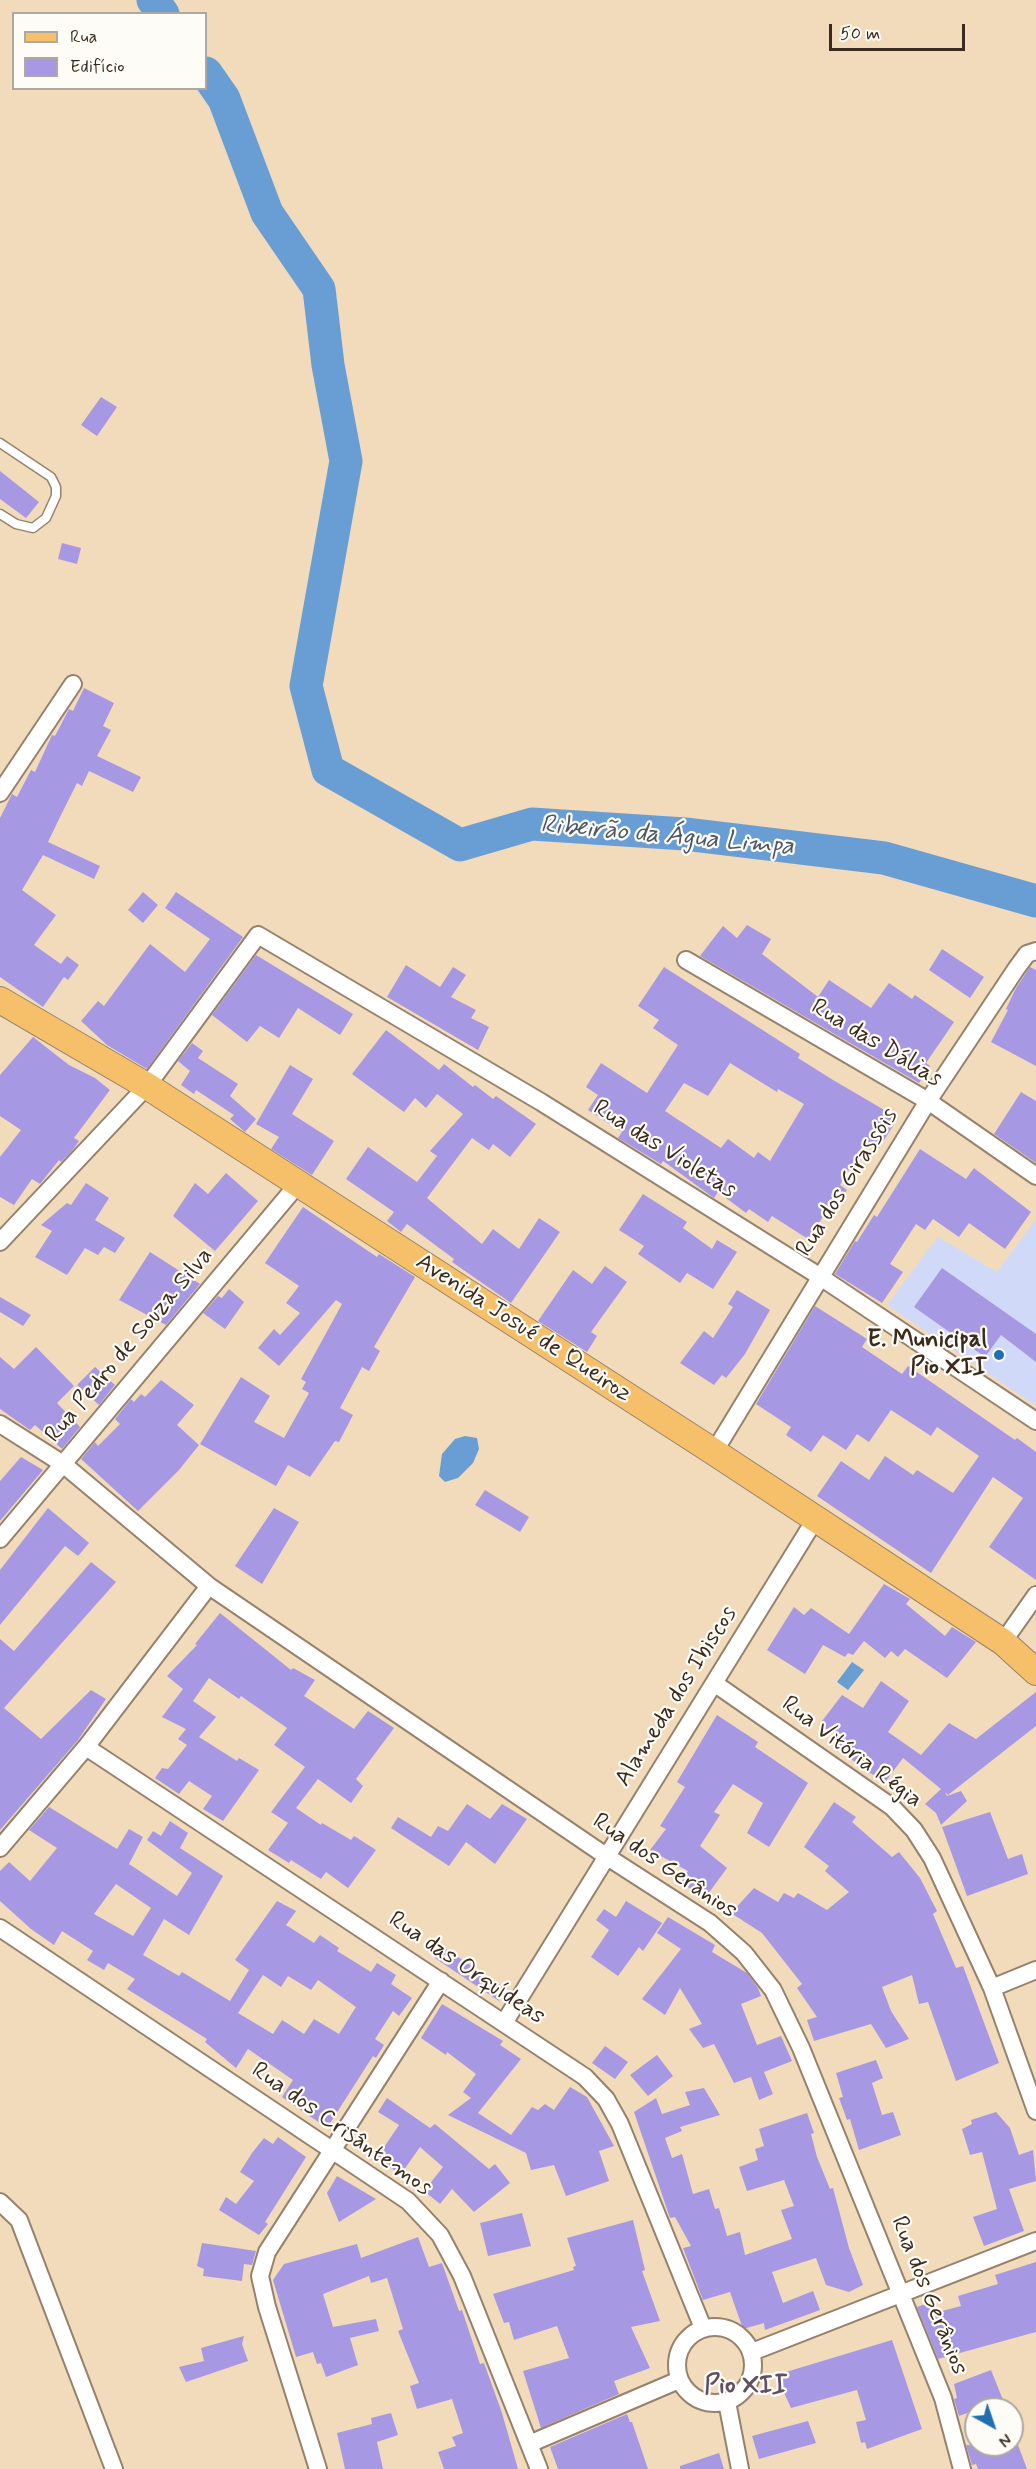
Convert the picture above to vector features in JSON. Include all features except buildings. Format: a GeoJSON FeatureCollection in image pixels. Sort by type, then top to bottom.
{"type":"FeatureCollection","features":[{"type":"Feature","properties":{"kind":"main road","name":"Avenida Josué de Queiroz"},"geometry":{"type":"LineString","coordinates":[[0,1000],[147,1086],[816,1518],[1003,1642],[1036,1672]]}},
{"type":"Feature","properties":{"kind":"street"},"geometry":{"type":"LineString","coordinates":[[0,793],[74,684]]}},
{"type":"Feature","properties":{"kind":"street","name":"Rua das Violetas"},"geometry":{"type":"LineString","coordinates":[[147,1086],[258,935],[541,1102],[819,1276],[1036,1421]]}},
{"type":"Feature","properties":{"kind":"street","name":"Rua dos Girassóis"},"geometry":{"type":"LineString","coordinates":[[714,1452],[819,1276],[928,1101],[1016,969],[1027,954],[1036,951]]}},
{"type":"Feature","properties":{"kind":"street","name":"Rua das Dálias"},"geometry":{"type":"LineString","coordinates":[[686,960],[928,1101],[1036,1176]]}},
{"type":"Feature","properties":{"kind":"street"},"geometry":{"type":"LineString","coordinates":[[0,1242],[147,1086]]}},
{"type":"Feature","properties":{"kind":"street","name":"Rua Pedro de Souza Silva"},"geometry":{"type":"LineString","coordinates":[[0,1539],[298,1185]]}},
{"type":"Feature","properties":{"kind":"street","name":"Rua dos Gerânios"},"geometry":{"type":"LineString","coordinates":[[0,1424],[63,1464],[209,1586],[606,1856],[710,1923],[744,1953],[773,1990],[801,2048],[943,2398],[962,2469]]}},
{"type":"Feature","properties":{"kind":"street","name":"Alameda dos Ibiscos"},"geometry":{"type":"LineString","coordinates":[[504,2023],[816,1518]]}},
{"type":"Feature","properties":{"kind":"street"},"geometry":{"type":"LineString","coordinates":[[0,1848],[87,1747],[209,1586]]}},
{"type":"Feature","properties":{"kind":"street"},"geometry":{"type":"LineString","coordinates":[[1003,1642],[1036,1595]]}},
{"type":"Feature","properties":{"kind":"street","name":"Rua Vitória Régia"},"geometry":{"type":"LineString","coordinates":[[714,1683],[892,1807],[914,1830],[932,1858],[993,1988],[1036,2110]]}},
{"type":"Feature","properties":{"kind":"street","name":"Rua das Orquídeas"},"geometry":{"type":"LineString","coordinates":[[87,1747],[585,2077],[606,2098],[620,2124],[703,2328]]}},
{"type":"Feature","properties":{"kind":"street","name":"Rua dos Crisântemos"},"geometry":{"type":"LineString","coordinates":[[0,1928],[408,2201],[440,2235],[462,2276],[539,2469]]}},
{"type":"Feature","properties":{"kind":"street"},"geometry":{"type":"LineString","coordinates":[[993,1988],[1036,1970]]}},
{"type":"Feature","properties":{"kind":"street"},"geometry":{"type":"LineString","coordinates":[[318,2469],[267,2307],[260,2276],[267,2253],[331,2149],[441,1981]]}},
{"type":"Feature","properties":{"kind":"street"},"geometry":{"type":"LineString","coordinates":[[0,2202],[19,2220],[114,2469]]}},
{"type":"Feature","properties":{"kind":"street"},"geometry":{"type":"LineString","coordinates":[[752,2352],[903,2295],[1036,2241]]}},
{"type":"Feature","properties":{"kind":"street"},"geometry":{"type":"LineString","coordinates":[[703,2328],[726,2328],[737,2333],[752,2352],[752,2377],[738,2397],[727,2402],[704,2403],[685,2390],[679,2380],[677,2362],[682,2345],[703,2328]]}},
{"type":"Feature","properties":{"kind":"street"},"geometry":{"type":"LineString","coordinates":[[529,2444],[679,2380]]}},
{"type":"Feature","properties":{"kind":"street"},"geometry":{"type":"LineString","coordinates":[[727,2402],[740,2469]]}},
{"type":"Feature","properties":{"kind":"lane"},"geometry":{"type":"LineString","coordinates":[[0,442],[51,477],[56,487],[56,496],[46,518],[33,528],[16,524],[0,514]]}},
{"type":"Feature","properties":{"kind":"shaded area","name":"E. Municipal Pio XII"},"geometry":{"type":"Polygon","coordinates":[[[1036,1219],[1036,1406],[887,1305],[938,1237],[997,1272],[1036,1219]]]}},
{"type":"Feature","properties":{"kind":"water"},"geometry":{"type":"Polygon","coordinates":[[[465,1436],[477,1438],[479,1449],[473,1463],[458,1478],[445,1482],[439,1476],[442,1454],[455,1439],[465,1436]]]}},
{"type":"Feature","properties":{"kind":"water"},"geometry":{"type":"Polygon","coordinates":[[[852,1662],[864,1670],[848,1690],[837,1682],[852,1662]]]}},
{"type":"Feature","properties":{"kind":"waterway","name":"Ribeirão da Água Limpa"},"geometry":{"type":"LineString","coordinates":[[153,0],[162,12]]}},
{"type":"Feature","properties":{"kind":"waterway","name":"Ribeirão da Água Limpa"},"geometry":{"type":"LineString","coordinates":[[207,74],[224,99],[267,213],[319,289],[328,365],[346,461],[306,686],[328,770],[460,845],[532,824],[685,834],[884,858],[1036,901]]}},
{"type":"Feature","properties":{"kind":"place","name":"E. Municipal Pio XII"},"geometry":{"type":"Point","coordinates":[999,1355]}},
{"type":"Feature","properties":{"kind":"district","name":"Pio XII"},"geometry":{"type":"Point","coordinates":[746,2388]}}]}
